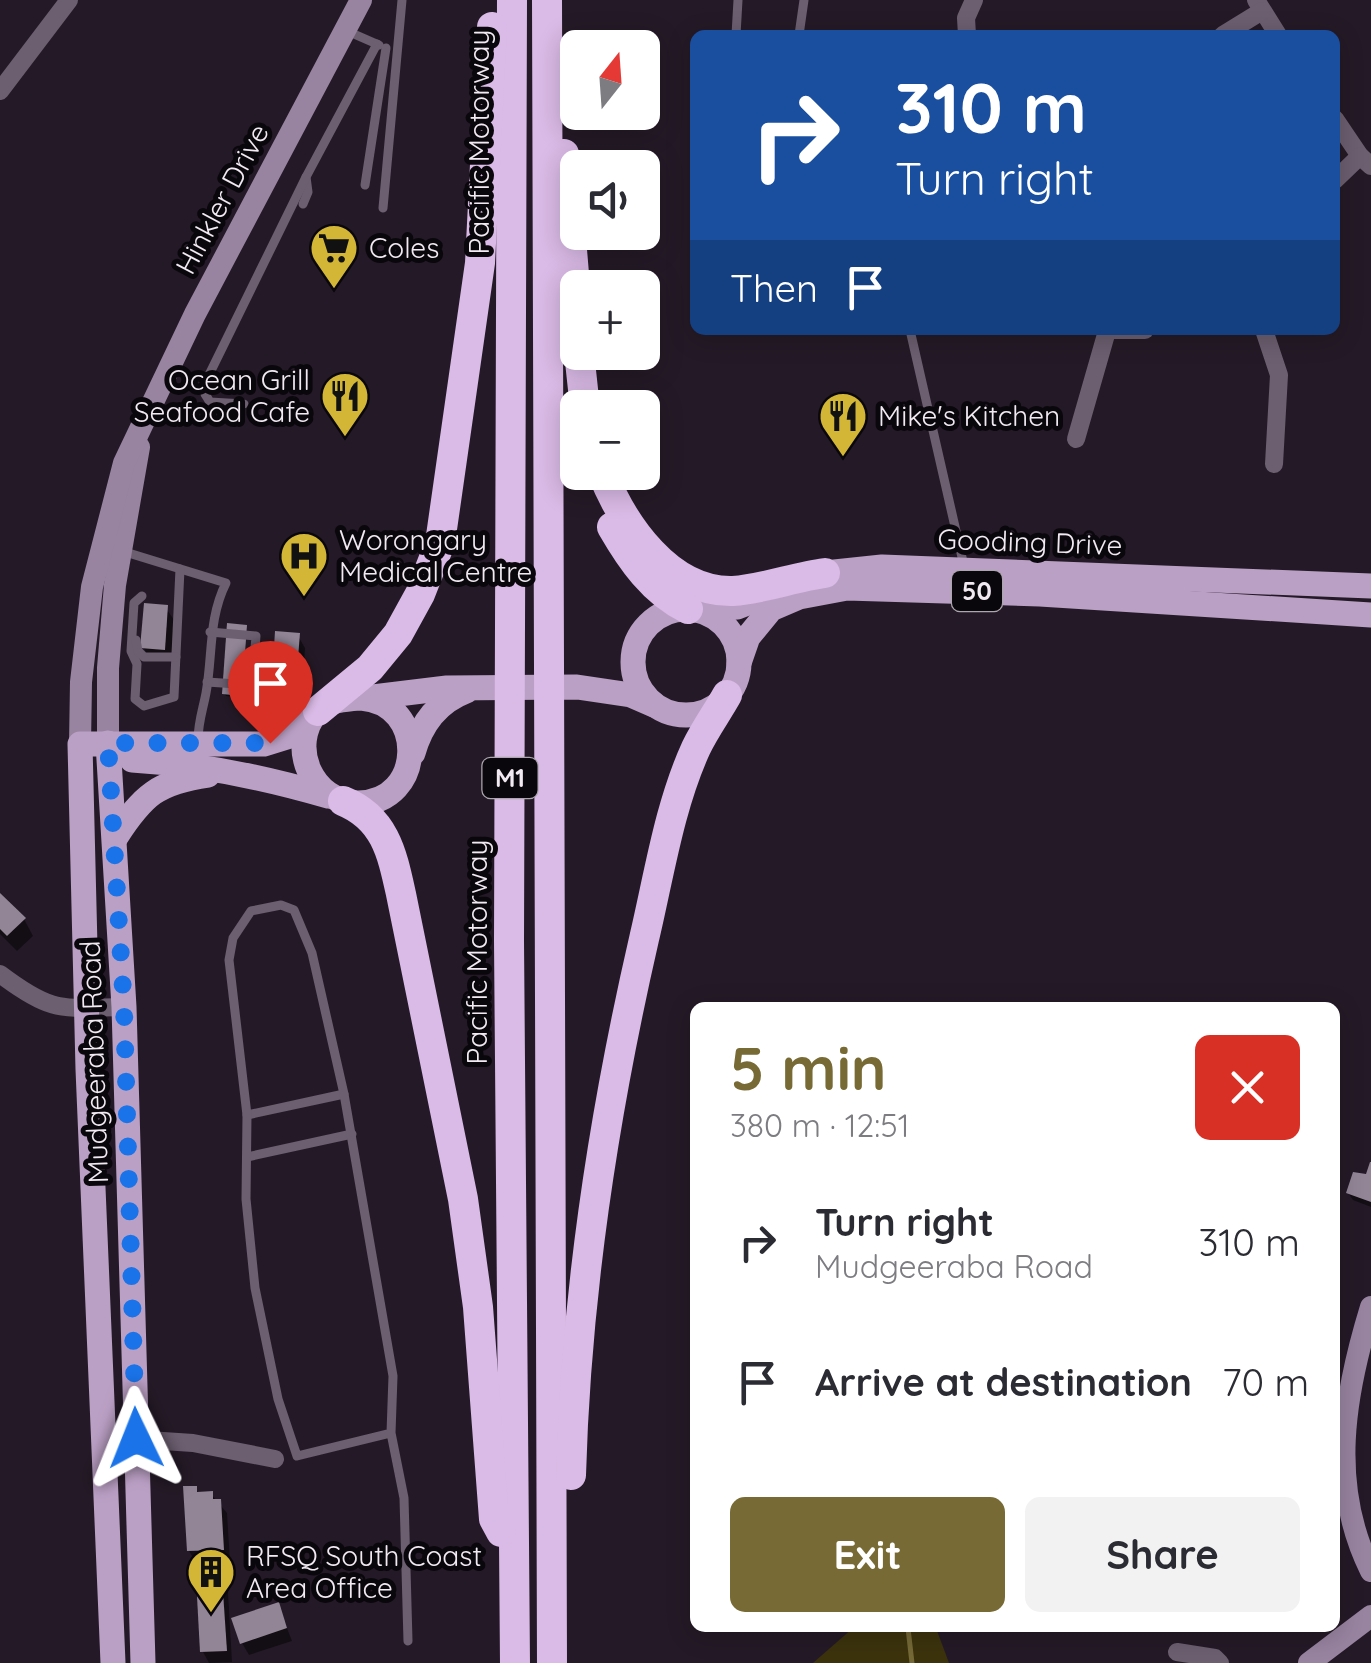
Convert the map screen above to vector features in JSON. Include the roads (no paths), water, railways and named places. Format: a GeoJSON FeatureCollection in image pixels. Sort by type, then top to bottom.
{"type":"FeatureCollection","features":[{"type":"Feature","properties":{"kind":"highway"},"geometry":{"type":"LineString","coordinates":[[317,712],[370,668],[398,634],[420,594],[440,543],[480,263],[492,0]]}},
{"type":"Feature","properties":{"kind":"highway","name":"Pacific Motorway"},"geometry":{"type":"LineString","coordinates":[[512,0],[509,941],[514,1663]]}},
{"type":"Feature","properties":{"kind":"highway","name":"M1"},"geometry":{"type":"LineString","coordinates":[[547,0],[552,1660]]}},
{"type":"Feature","properties":{"kind":"highway"},"geometry":{"type":"LineString","coordinates":[[548,131],[567,158],[575,270]]}},
{"type":"Feature","properties":{"kind":"highway"},"geometry":{"type":"LineString","coordinates":[[598,490],[604,511],[628,554],[661,592],[691,610]]}},
{"type":"Feature","properties":{"kind":"highway"},"geometry":{"type":"LineString","coordinates":[[611,490],[620,510],[645,542],[671,570],[692,582],[736,590],[825,573]]}},
{"type":"Feature","properties":{"kind":"highway"},"geometry":{"type":"LineString","coordinates":[[552,1660],[569,1614],[578,1335],[608,1104],[683,787],[696,750],[728,695]]}},
{"type":"Feature","properties":{"kind":"highway"},"geometry":{"type":"LineString","coordinates":[[340,800],[374,819],[393,858],[464,1198],[478,1307],[494,1519],[514,1557]]}},
{"type":"Feature","properties":{"kind":"main road","name":"Hinkler Drive"},"geometry":{"type":"LineString","coordinates":[[81,751],[84,648],[110,548],[124,463],[187,328],[360,0]]}},
{"type":"Feature","properties":{"kind":"main road","name":"Hinkler Drive"},"geometry":{"type":"LineString","coordinates":[[108,751],[110,548]]}},
{"type":"Feature","properties":{"kind":"main road","name":"Gooding Drive"},"geometry":{"type":"LineString","coordinates":[[691,610],[737,607],[825,573],[882,567],[1371,586]]}},
{"type":"Feature","properties":{"kind":"main road","name":"Gooding Drive"},"geometry":{"type":"LineString","coordinates":[[739,663],[748,637],[771,609],[799,598],[847,588],[1040,594],[1371,615]]}},
{"type":"Feature","properties":{"kind":"main road","name":"50"},"geometry":{"type":"LineString","coordinates":[[577,687],[615,670],[647,627],[662,615],[691,610]]}},
{"type":"Feature","properties":{"kind":"main road"},"geometry":{"type":"LineString","coordinates":[[691,610],[714,617],[726,628],[736,645],[739,663]]}},
{"type":"Feature","properties":{"kind":"main road"},"geometry":{"type":"LineString","coordinates":[[638,642],[634,656],[636,680],[645,696],[659,707]]}},
{"type":"Feature","properties":{"kind":"main road","name":"50"},"geometry":{"type":"LineString","coordinates":[[81,751],[275,742],[297,732],[317,712],[339,700],[481,688],[577,687],[630,695],[678,714],[702,713],[728,695],[739,663]]}},
{"type":"Feature","properties":{"kind":"main road","name":"50"},"geometry":{"type":"LineString","coordinates":[[108,751],[269,779],[340,800],[366,802],[385,796],[399,784],[421,730],[432,714],[455,695],[481,688]]}},
{"type":"Feature","properties":{"kind":"main road"},"geometry":{"type":"LineString","coordinates":[[361,698],[386,705],[402,720],[410,740],[410,763]]}},
{"type":"Feature","properties":{"kind":"main road"},"geometry":{"type":"LineString","coordinates":[[317,712],[306,741],[307,767],[322,789],[340,800]]}},
{"type":"Feature","properties":{"kind":"main road"},"geometry":{"type":"LineString","coordinates":[[198,744],[208,756],[269,779]]}},
{"type":"Feature","properties":{"kind":"main road","name":"Mudgeeraba Road"},"geometry":{"type":"LineString","coordinates":[[81,751],[86,1008],[113,1663]]}},
{"type":"Feature","properties":{"kind":"main road","name":"Mudgeeraba Road"},"geometry":{"type":"LineString","coordinates":[[108,751],[124,1007],[142,1663]]}},
{"type":"Feature","properties":{"kind":"main road","name":"50"},"geometry":{"type":"LineString","coordinates":[[116,837],[133,810],[157,789],[179,780],[233,772]]}},
{"type":"Feature","properties":{"kind":"main road"},"geometry":{"type":"LineString","coordinates":[[1371,1306],[1358,1347],[1342,1443],[1356,1542],[1371,1572]]}},
{"type":"Feature","properties":{"kind":"main road"},"geometry":{"type":"LineString","coordinates":[[1346,1418],[1352,1476],[1371,1544]]}},
{"type":"Feature","properties":{"kind":"main road"},"geometry":{"type":"LineString","coordinates":[[1310,1663],[1371,1616]]}},
{"type":"Feature","properties":{"kind":"street"},"geometry":{"type":"LineString","coordinates":[[0,91],[70,0]]}},
{"type":"Feature","properties":{"kind":"street"},"geometry":{"type":"LineString","coordinates":[[967,30],[966,18],[974,0]]}},
{"type":"Feature","properties":{"kind":"street"},"geometry":{"type":"LineString","coordinates":[[1230,30],[1259,5],[1275,30]]}},
{"type":"Feature","properties":{"kind":"street"},"geometry":{"type":"LineString","coordinates":[[1340,126],[1366,161],[1340,177]]}},
{"type":"Feature","properties":{"kind":"street"},"geometry":{"type":"LineString","coordinates":[[1076,439],[1105,335]]}},
{"type":"Feature","properties":{"kind":"street"},"geometry":{"type":"LineString","coordinates":[[1266,335],[1280,375],[1274,464]]}},
{"type":"Feature","properties":{"kind":"street"},"geometry":{"type":"LineString","coordinates":[[0,974],[46,1005],[124,1007]]}},
{"type":"Feature","properties":{"kind":"street"},"geometry":{"type":"LineString","coordinates":[[103,1437],[194,1443],[275,1459]]}},
{"type":"Feature","properties":{"kind":"street"},"geometry":{"type":"LineString","coordinates":[[1176,1652],[1215,1658],[1220,1663]]}},
{"type":"Feature","properties":{"kind":"lane"},"geometry":{"type":"LineString","coordinates":[[383,208],[402,0]]}},
{"type":"Feature","properties":{"kind":"lane"},"geometry":{"type":"LineString","coordinates":[[736,30],[738,0]]}},
{"type":"Feature","properties":{"kind":"lane"},"geometry":{"type":"LineString","coordinates":[[801,30],[804,0]]}},
{"type":"Feature","properties":{"kind":"lane"},"geometry":{"type":"LineString","coordinates":[[345,30],[398,53]]}},
{"type":"Feature","properties":{"kind":"lane"},"geometry":{"type":"LineString","coordinates":[[244,404],[210,402],[205,394],[206,382],[306,176],[381,46]]}},
{"type":"Feature","properties":{"kind":"lane"},"geometry":{"type":"LineString","coordinates":[[365,185],[381,46]]}},
{"type":"Feature","properties":{"kind":"lane"},"geometry":{"type":"LineString","coordinates":[[302,204],[308,192],[306,176]]}},
{"type":"Feature","properties":{"kind":"lane"},"geometry":{"type":"LineString","coordinates":[[911,335],[964,570]]}},
{"type":"Feature","properties":{"kind":"lane"},"geometry":{"type":"LineString","coordinates":[[110,548],[226,583],[210,632],[198,744]]}},
{"type":"Feature","properties":{"kind":"lane"},"geometry":{"type":"LineString","coordinates":[[176,657],[153,659],[138,652],[145,595],[134,603],[130,648],[137,664],[135,699],[146,706],[174,697],[176,657],[180,568]]}},
{"type":"Feature","properties":{"kind":"lane"},"geometry":{"type":"LineString","coordinates":[[207,682],[252,684],[256,636],[210,632]]}},
{"type":"Feature","properties":{"kind":"lane"},"geometry":{"type":"LineString","coordinates":[[390,1434],[297,1456],[278,1399],[255,1288],[246,1199],[247,1115],[229,952],[240,924],[251,910],[280,905],[294,910],[312,953],[344,1094],[393,1376],[390,1434],[404,1498],[408,1641]]}},
{"type":"Feature","properties":{"kind":"lane"},"geometry":{"type":"LineString","coordinates":[[247,1115],[344,1094]]}},
{"type":"Feature","properties":{"kind":"lane"},"geometry":{"type":"LineString","coordinates":[[247,1156],[352,1134]]}},
{"type":"Feature","properties":{"kind":"waterway"},"geometry":{"type":"LineString","coordinates":[[908,1632],[912,1663]]}},
{"type":"Feature","properties":{"kind":"place","name":"Coles"},"geometry":{"type":"Point","coordinates":[334,290]}},
{"type":"Feature","properties":{"kind":"place","name":"Ocean Grill Seafood Cafe"},"geometry":{"type":"Point","coordinates":[345,438]}},
{"type":"Feature","properties":{"kind":"place","name":"Mike's Kitchen"},"geometry":{"type":"Point","coordinates":[843,458]}},
{"type":"Feature","properties":{"kind":"place","name":"Worongary Medical Centre"},"geometry":{"type":"Point","coordinates":[304,598]}},
{"type":"Feature","properties":{"kind":"place","name":"RFSQ South Coast Area Office"},"geometry":{"type":"Point","coordinates":[211,1614]}}]}
